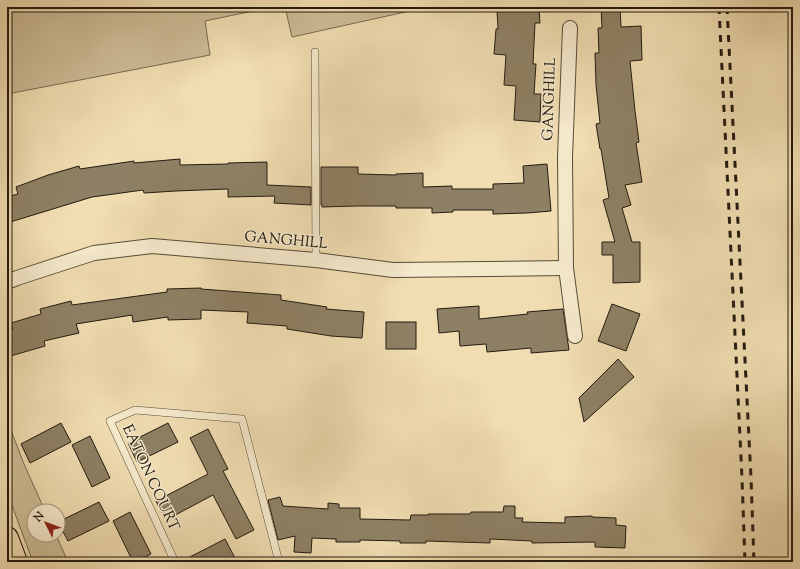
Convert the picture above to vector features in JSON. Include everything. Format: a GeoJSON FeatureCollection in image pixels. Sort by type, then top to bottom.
{"type":"FeatureCollection","features":[{"type":"Feature","properties":{"kind":"main road"},"geometry":{"type":"LineString","coordinates":[[7,538],[16,562]]}},
{"type":"Feature","properties":{"kind":"street","name":"GANGHILL"},"geometry":{"type":"LineString","coordinates":[[570,28],[565,157],[566,268],[575,336]]}},
{"type":"Feature","properties":{"kind":"street","name":"GANGHILL"},"geometry":{"type":"LineString","coordinates":[[7,282],[94,253],[152,246],[316,260],[393,270],[566,268]]}},
{"type":"Feature","properties":{"kind":"lane"},"geometry":{"type":"LineString","coordinates":[[315,52],[316,260]]}},
{"type":"Feature","properties":{"kind":"lane","name":"EATON COURT"},"geometry":{"type":"LineString","coordinates":[[175,562],[110,421],[135,410],[242,419],[279,562]]}},
{"type":"Feature","properties":{"kind":"shaded area"},"geometry":{"type":"Polygon","coordinates":[[[7,7],[272,7],[205,21],[210,55],[7,94],[7,7]]]}},
{"type":"Feature","properties":{"kind":"shaded area"},"geometry":{"type":"Polygon","coordinates":[[[285,7],[428,7],[292,37],[285,7]]]}},
{"type":"Feature","properties":{"kind":"shaded area"},"geometry":{"type":"Polygon","coordinates":[[[12,433],[41,503],[26,503],[26,543],[60,543],[68,562],[33,562],[7,492],[7,434],[12,433]]]}},
{"type":"Feature","properties":{"kind":"building"},"geometry":{"type":"Polygon","coordinates":[[[539,7],[540,23],[535,23],[533,64],[536,64],[534,94],[541,94],[540,122],[514,120],[516,86],[504,85],[506,55],[494,54],[496,29],[498,29],[497,10],[539,7]]]}},
{"type":"Feature","properties":{"kind":"building"},"geometry":{"type":"Polygon","coordinates":[[[601,7],[620,7],[621,27],[641,26],[642,60],[630,61],[639,142],[636,143],[642,182],[625,185],[631,205],[622,208],[632,242],[640,242],[640,282],[613,283],[613,255],[602,255],[602,242],[615,242],[603,200],[609,198],[596,124],[600,123],[596,85],[595,53],[599,53],[598,28],[602,28],[601,7]]]}},
{"type":"Feature","properties":{"kind":"building"},"geometry":{"type":"Polygon","coordinates":[[[180,159],[180,165],[267,162],[267,185],[311,187],[311,205],[274,203],[275,196],[228,197],[228,189],[144,193],[143,190],[92,197],[7,223],[7,197],[18,194],[16,187],[48,175],[79,166],[80,169],[134,161],[134,163],[180,159]]]}},
{"type":"Feature","properties":{"kind":"building"},"geometry":{"type":"Polygon","coordinates":[[[547,164],[551,211],[493,214],[493,210],[453,210],[453,212],[432,213],[432,208],[396,208],[396,206],[322,207],[321,205],[321,167],[358,167],[358,174],[396,175],[423,173],[423,187],[452,186],[452,189],[493,189],[493,184],[524,183],[523,166],[547,164]]]}},
{"type":"Feature","properties":{"kind":"building"},"geometry":{"type":"Polygon","coordinates":[[[201,288],[281,295],[281,300],[327,307],[326,309],[364,312],[362,338],[331,336],[287,329],[287,326],[247,323],[248,312],[201,310],[201,319],[168,320],[168,317],[133,322],[132,315],[76,324],[79,333],[44,341],[45,346],[7,357],[7,331],[13,329],[11,323],[41,314],[40,309],[71,301],[72,305],[167,292],[167,289],[201,288]]]}},
{"type":"Feature","properties":{"kind":"building"},"geometry":{"type":"Polygon","coordinates":[[[612,304],[640,314],[626,351],[598,341],[612,304]]]}},
{"type":"Feature","properties":{"kind":"building"},"geometry":{"type":"Polygon","coordinates":[[[479,306],[479,319],[528,314],[527,312],[563,309],[569,350],[531,353],[531,348],[487,352],[486,344],[460,346],[459,331],[439,333],[437,309],[479,306]]]}},
{"type":"Feature","properties":{"kind":"building"},"geometry":{"type":"Polygon","coordinates":[[[386,322],[416,322],[416,349],[386,349],[386,322]]]}},
{"type":"Feature","properties":{"kind":"building"},"geometry":{"type":"Polygon","coordinates":[[[618,359],[634,377],[584,422],[579,398],[618,359]]]}},
{"type":"Feature","properties":{"kind":"building"},"geometry":{"type":"Polygon","coordinates":[[[61,423],[71,442],[30,463],[21,444],[61,423]]]}},
{"type":"Feature","properties":{"kind":"building"},"geometry":{"type":"Polygon","coordinates":[[[168,423],[178,442],[137,462],[128,443],[168,423]]]}},
{"type":"Feature","properties":{"kind":"building"},"geometry":{"type":"Polygon","coordinates":[[[208,429],[228,469],[223,471],[254,530],[236,539],[213,495],[166,520],[156,501],[208,474],[190,438],[208,429]]]}},
{"type":"Feature","properties":{"kind":"building"},"geometry":{"type":"Polygon","coordinates":[[[90,436],[110,478],[92,487],[72,445],[90,436]]]}},
{"type":"Feature","properties":{"kind":"building"},"geometry":{"type":"Polygon","coordinates":[[[280,497],[283,506],[328,509],[328,503],[339,504],[339,508],[360,508],[360,519],[410,520],[411,515],[503,512],[504,506],[515,506],[515,518],[523,518],[522,522],[565,523],[565,517],[592,516],[616,518],[616,525],[626,526],[625,548],[595,547],[595,542],[532,543],[532,541],[490,539],[490,543],[426,541],[426,543],[400,543],[400,541],[360,540],[360,542],[336,542],[336,539],[312,538],[311,553],[294,552],[295,536],[278,540],[268,500],[280,497]]]}},
{"type":"Feature","properties":{"kind":"building"},"geometry":{"type":"Polygon","coordinates":[[[99,502],[109,521],[68,541],[66,537],[66,518],[99,502]]]}},
{"type":"Feature","properties":{"kind":"building"},"geometry":{"type":"Polygon","coordinates":[[[130,512],[151,554],[135,562],[133,562],[113,521],[130,512]]]}},
{"type":"Feature","properties":{"kind":"building"},"geometry":{"type":"Polygon","coordinates":[[[225,539],[235,558],[226,562],[180,562],[225,539]]]}},
{"type":"Feature","properties":{"kind":"railway"},"geometry":{"type":"LineString","coordinates":[[719,7],[745,562]]}},
{"type":"Feature","properties":{"kind":"railway"},"geometry":{"type":"LineString","coordinates":[[727,7],[754,562]]}}]}
